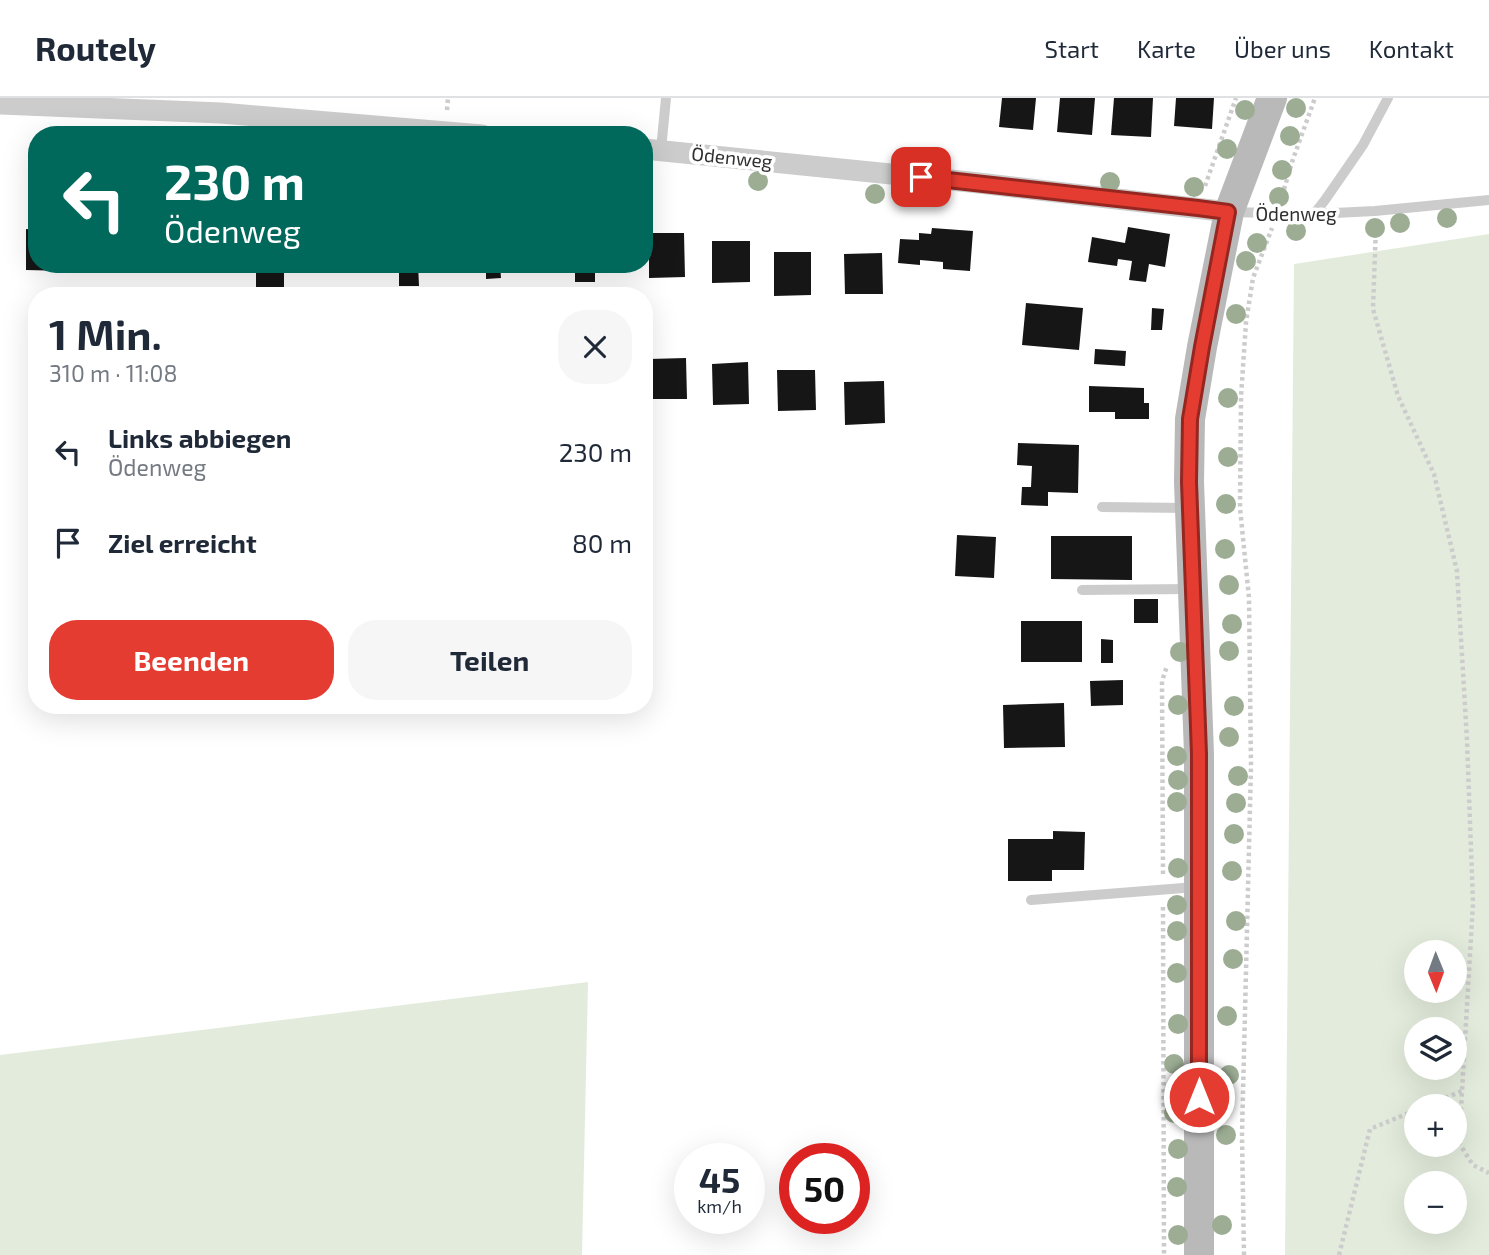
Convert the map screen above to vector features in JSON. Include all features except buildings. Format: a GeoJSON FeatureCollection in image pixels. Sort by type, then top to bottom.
{"type":"FeatureCollection","features":[{"type":"Feature","properties":{"kind":"main road"},"geometry":{"type":"LineString","coordinates":[[1199,1255],[1199,754],[1190,508],[1190,419],[1228,212],[1272,98]]}},
{"type":"Feature","properties":{"kind":"street"},"geometry":{"type":"LineString","coordinates":[[4,102],[129,103],[375,126]]}},
{"type":"Feature","properties":{"kind":"street","name":"Ödenweg"},"geometry":{"type":"LineString","coordinates":[[653,149],[1228,212]]}},
{"type":"Feature","properties":{"kind":"lane"},"geometry":{"type":"LineString","coordinates":[[653,149],[666,98]]}},
{"type":"Feature","properties":{"kind":"lane"},"geometry":{"type":"LineString","coordinates":[[1314,214],[1363,145],[1388,98]]}},
{"type":"Feature","properties":{"kind":"lane","name":"Ödenweg"},"geometry":{"type":"LineString","coordinates":[[1228,212],[1314,214],[1489,200]]}},
{"type":"Feature","properties":{"kind":"lane"},"geometry":{"type":"LineString","coordinates":[[1102,507],[1190,508]]}},
{"type":"Feature","properties":{"kind":"lane"},"geometry":{"type":"LineString","coordinates":[[1082,590],[1193,589]]}},
{"type":"Feature","properties":{"kind":"lane"},"geometry":{"type":"LineString","coordinates":[[1031,900],[1199,887]]}},
{"type":"Feature","properties":{"kind":"path"},"geometry":{"type":"LineString","coordinates":[[1244,1255],[1242,1135],[1251,766],[1248,598],[1240,509],[1241,397],[1246,322],[1253,278],[1315,98]]}},
{"type":"Feature","properties":{"kind":"path"},"geometry":{"type":"LineString","coordinates":[[1375,211],[1373,309],[1398,396],[1434,474],[1457,571],[1473,903],[1459,1143],[1473,1165],[1489,1172]]}},
{"type":"Feature","properties":{"kind":"path"},"geometry":{"type":"LineString","coordinates":[[1162,681],[1164,1255]]}},
{"type":"Feature","properties":{"kind":"path"},"geometry":{"type":"LineString","coordinates":[[1455,1094],[1462,1091]]}},
{"type":"Feature","properties":{"kind":"path"},"geometry":{"type":"LineString","coordinates":[[1339,1255],[1370,1129],[1404,1115]]}},
{"type":"Feature","properties":{"kind":"green space"},"geometry":{"type":"Polygon","coordinates":[[[1489,234],[1489,1255],[1285,1255],[1294,264],[1489,234]]]}},
{"type":"Feature","properties":{"kind":"green space"},"geometry":{"type":"Polygon","coordinates":[[[588,982],[582,1255],[0,1255],[0,1055],[588,982]]]}},
{"type":"Feature","properties":{"kind":"route"},"geometry":{"type":"LineString","coordinates":[[921,177],[1228,212],[1190,419],[1189,482],[1199,754],[1199,1097]]}}]}
